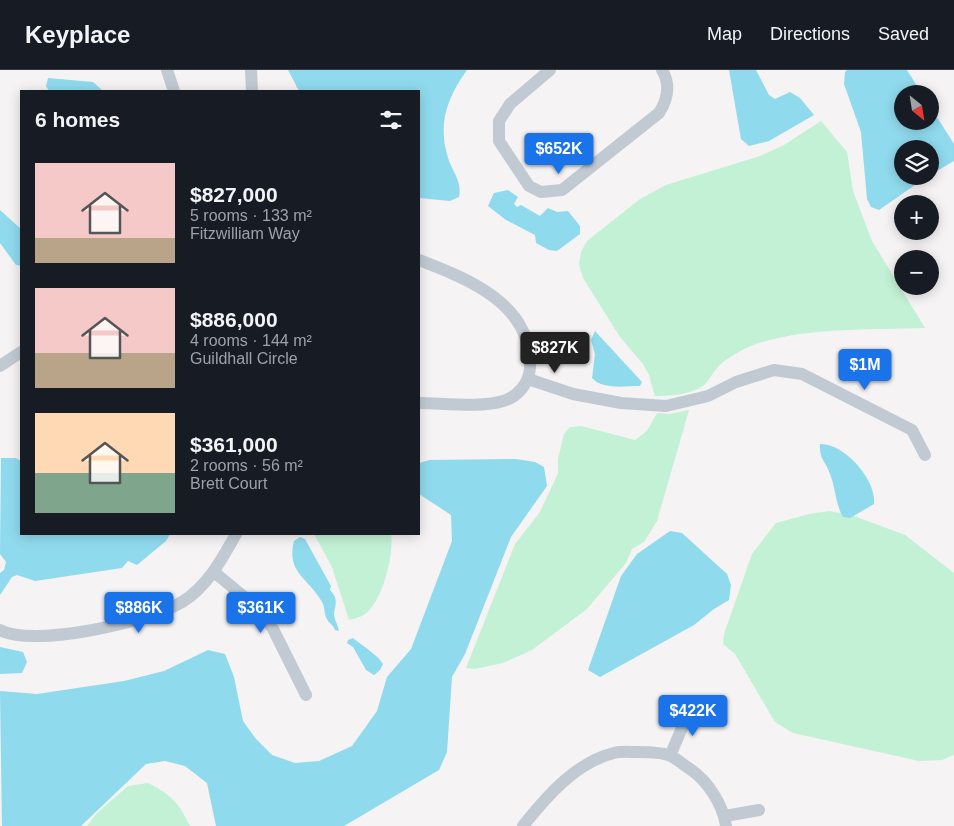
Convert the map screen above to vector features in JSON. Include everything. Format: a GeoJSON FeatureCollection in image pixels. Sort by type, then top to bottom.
{"type":"FeatureCollection","features":[{"type":"Feature","properties":{"kind":"street"},"geometry":{"type":"LineString","coordinates":[[167,70],[174,90]]}},
{"type":"Feature","properties":{"kind":"street"},"geometry":{"type":"LineString","coordinates":[[251,70],[252,90]]}},
{"type":"Feature","properties":{"kind":"street"},"geometry":{"type":"LineString","coordinates":[[550,70],[510,104],[499,121],[499,141],[529,186],[541,192],[562,190],[659,113],[667,99],[667,78],[662,70]]}},
{"type":"Feature","properties":{"kind":"street"},"geometry":{"type":"LineString","coordinates":[[420,260],[464,278],[503,303],[523,329],[530,356],[528,379],[519,392],[503,401],[420,403]]}},
{"type":"Feature","properties":{"kind":"street"},"geometry":{"type":"LineString","coordinates":[[0,366],[20,353]]}},
{"type":"Feature","properties":{"kind":"street"},"geometry":{"type":"LineString","coordinates":[[528,379],[573,394],[621,403],[666,406],[708,396],[736,382],[774,370],[802,374],[912,430],[925,455]]}},
{"type":"Feature","properties":{"kind":"street"},"geometry":{"type":"LineString","coordinates":[[0,630],[38,637],[117,626],[158,614],[183,601],[214,572],[235,535]]}},
{"type":"Feature","properties":{"kind":"street"},"geometry":{"type":"LineString","coordinates":[[214,572],[261,611],[273,629],[306,695]]}},
{"type":"Feature","properties":{"kind":"street"},"geometry":{"type":"LineString","coordinates":[[670,756],[687,716],[701,706]]}},
{"type":"Feature","properties":{"kind":"street"},"geometry":{"type":"LineString","coordinates":[[523,826],[542,802],[560,785],[599,758],[615,753],[646,752],[670,756],[698,774],[712,793],[725,821],[759,810]]}},
{"type":"Feature","properties":{"kind":"green space"},"geometry":{"type":"Polygon","coordinates":[[[821,121],[847,152],[853,191],[872,241],[894,277],[894,295],[905,295],[925,328],[822,332],[782,337],[762,342],[744,349],[726,360],[717,368],[705,384],[698,389],[667,396],[655,396],[649,375],[643,364],[620,337],[583,278],[579,264],[581,252],[587,241],[640,199],[666,185],[760,156],[784,145],[821,121]]]}},
{"type":"Feature","properties":{"kind":"green space"},"geometry":{"type":"Polygon","coordinates":[[[689,410],[657,521],[644,542],[632,549],[626,563],[587,609],[532,650],[503,663],[475,669],[466,668],[515,544],[540,512],[558,473],[558,459],[564,434],[570,427],[581,426],[635,440],[647,431],[657,413],[670,414],[689,410]]]}},
{"type":"Feature","properties":{"kind":"green space"},"geometry":{"type":"Polygon","coordinates":[[[830,511],[854,516],[905,535],[954,573],[954,755],[942,760],[919,761],[793,733],[775,722],[735,654],[723,644],[724,634],[752,554],[776,523],[809,514],[830,511]]]}},
{"type":"Feature","properties":{"kind":"green space"},"geometry":{"type":"Polygon","coordinates":[[[315,535],[391,535],[391,552],[384,584],[375,602],[363,615],[349,620],[332,567],[315,535]]]}},
{"type":"Feature","properties":{"kind":"green space"},"geometry":{"type":"Polygon","coordinates":[[[148,783],[174,800],[190,826],[87,826],[96,814],[128,786],[148,783]]]}},
{"type":"Feature","properties":{"kind":"water"},"geometry":{"type":"Polygon","coordinates":[[[288,70],[467,70],[449,102],[444,124],[445,148],[458,183],[459,197],[450,201],[420,198],[420,90],[298,90],[288,70]]]}},
{"type":"Feature","properties":{"kind":"water"},"geometry":{"type":"Polygon","coordinates":[[[729,70],[756,70],[769,95],[775,99],[790,92],[800,98],[814,115],[769,141],[749,146],[741,139],[729,70]]]}},
{"type":"Feature","properties":{"kind":"water"},"geometry":{"type":"Polygon","coordinates":[[[847,70],[907,70],[916,85],[894,85],[894,130],[939,130],[939,120],[954,144],[954,161],[939,170],[939,140],[894,140],[894,185],[915,185],[901,195],[894,195],[894,200],[879,210],[871,207],[867,199],[861,132],[844,84],[845,72],[847,70]]]}},
{"type":"Feature","properties":{"kind":"water"},"geometry":{"type":"Polygon","coordinates":[[[48,78],[93,82],[102,90],[48,90],[46,86],[48,78]]]}},
{"type":"Feature","properties":{"kind":"water"},"geometry":{"type":"Polygon","coordinates":[[[508,190],[518,197],[514,204],[517,207],[521,205],[540,216],[548,208],[557,212],[568,211],[580,226],[580,234],[557,251],[549,250],[536,243],[535,235],[506,220],[488,206],[494,193],[508,190]]]}},
{"type":"Feature","properties":{"kind":"water"},"geometry":{"type":"Polygon","coordinates":[[[0,210],[20,228],[20,266],[16,265],[0,243],[0,210]]]}},
{"type":"Feature","properties":{"kind":"water"},"geometry":{"type":"Polygon","coordinates":[[[595,331],[642,382],[640,386],[608,386],[592,378],[595,354],[591,340],[595,331]]]}},
{"type":"Feature","properties":{"kind":"water"},"geometry":{"type":"Polygon","coordinates":[[[820,444],[829,445],[839,450],[857,465],[865,474],[870,484],[874,494],[874,504],[850,518],[843,517],[838,506],[830,474],[822,457],[820,444]]]}},
{"type":"Feature","properties":{"kind":"water"},"geometry":{"type":"Polygon","coordinates":[[[1,458],[16,458],[20,460],[20,535],[169,535],[166,541],[137,565],[128,561],[122,568],[35,581],[17,575],[12,577],[0,595],[0,573],[4,570],[6,562],[0,554],[1,458]]]}},
{"type":"Feature","properties":{"kind":"water"},"geometry":{"type":"Polygon","coordinates":[[[516,459],[535,462],[544,467],[547,486],[511,537],[465,654],[452,677],[447,752],[439,770],[344,826],[216,826],[207,783],[185,766],[165,761],[146,764],[81,826],[2,826],[0,691],[37,694],[124,681],[164,671],[208,650],[225,654],[234,677],[243,721],[256,739],[272,755],[295,763],[319,761],[352,746],[377,711],[387,677],[411,649],[452,541],[451,515],[420,495],[420,463],[430,460],[516,459]]]}},
{"type":"Feature","properties":{"kind":"water"},"geometry":{"type":"Polygon","coordinates":[[[670,531],[682,533],[727,574],[731,585],[729,600],[694,625],[600,677],[588,670],[621,576],[637,554],[670,531]]]}},
{"type":"Feature","properties":{"kind":"water"},"geometry":{"type":"Polygon","coordinates":[[[300,537],[305,539],[331,586],[330,590],[333,593],[336,604],[334,616],[339,631],[335,630],[328,621],[322,602],[300,574],[293,561],[294,541],[300,537]]]}},
{"type":"Feature","properties":{"kind":"water"},"geometry":{"type":"Polygon","coordinates":[[[353,638],[373,653],[383,664],[374,675],[366,670],[353,647],[347,643],[348,640],[353,638]]]}},
{"type":"Feature","properties":{"kind":"water"},"geometry":{"type":"Polygon","coordinates":[[[0,647],[23,652],[27,662],[22,673],[0,674],[0,647]]]}}]}
